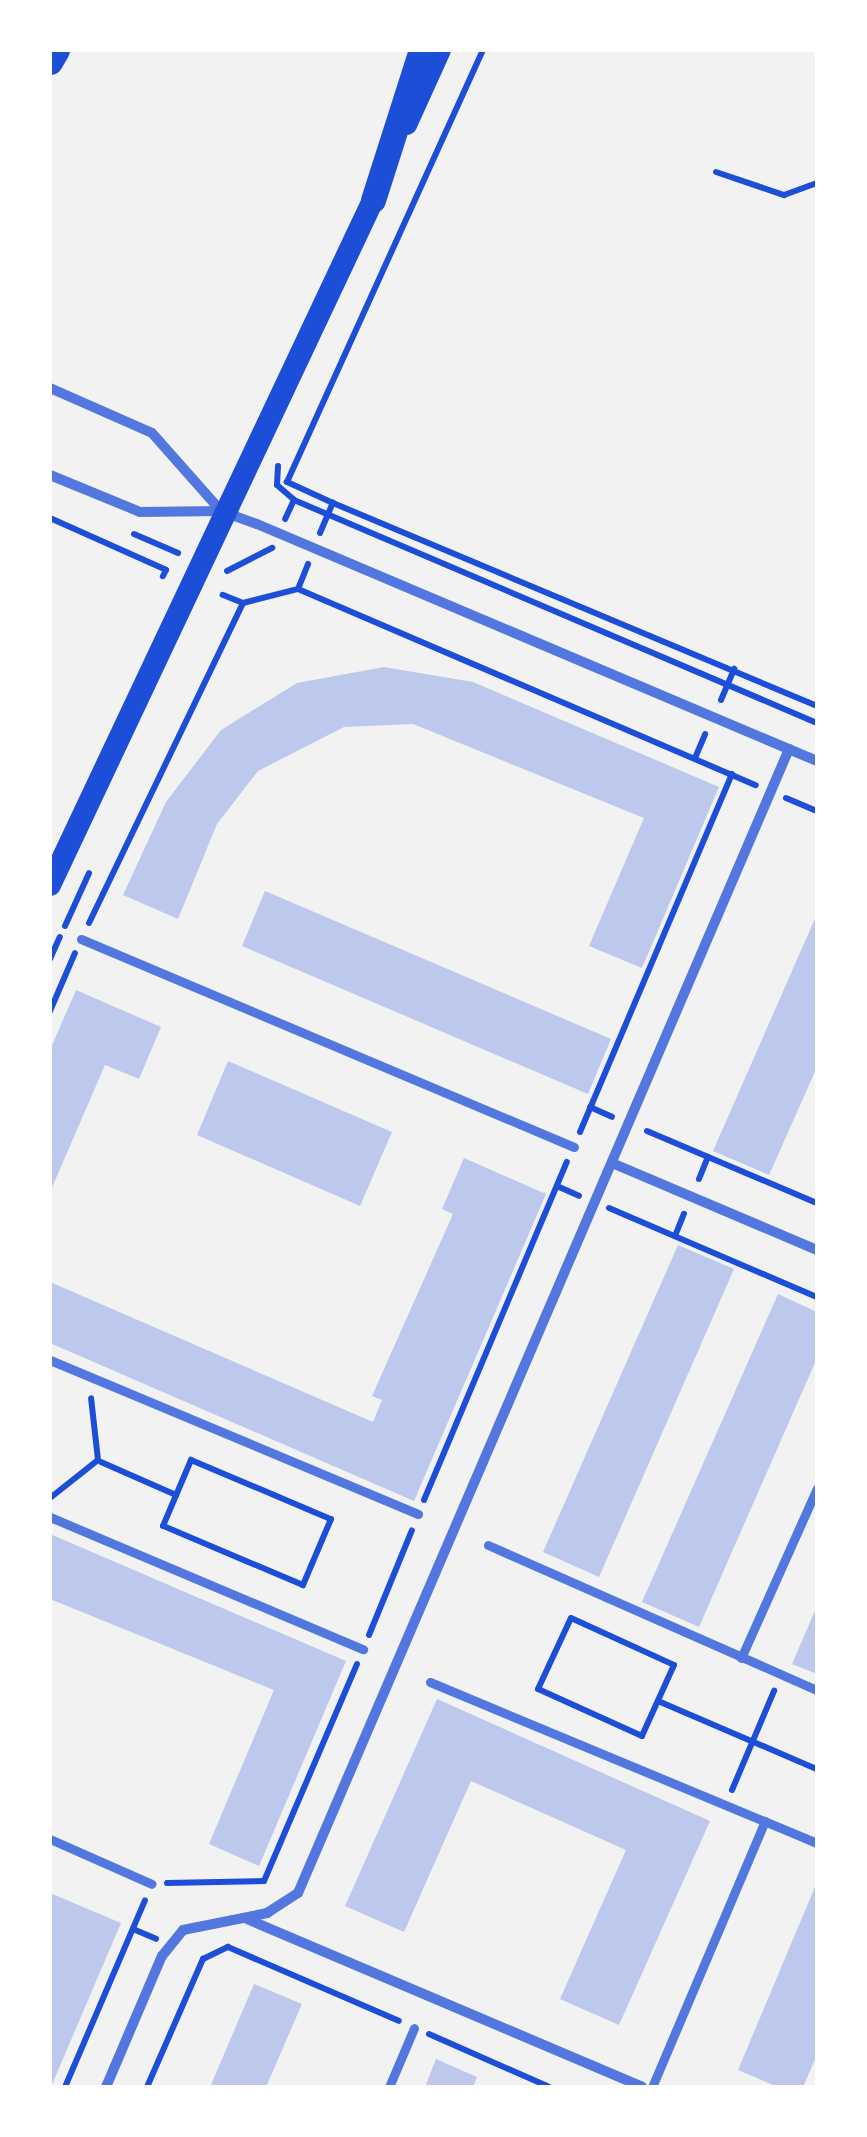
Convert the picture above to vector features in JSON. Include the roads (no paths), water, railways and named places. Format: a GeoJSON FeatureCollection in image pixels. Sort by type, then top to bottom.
{"type":"FeatureCollection","features":[{"type":"Feature","properties":{"kind":"highway"},"geometry":{"type":"LineString","coordinates":[[372,200],[421,50]]}},
{"type":"Feature","properties":{"kind":"main road"},"geometry":{"type":"LineString","coordinates":[[50,886],[221,511],[441,50]]}},
{"type":"Feature","properties":{"kind":"street"},"geometry":{"type":"LineString","coordinates":[[50,388],[152,433],[221,511]]}},
{"type":"Feature","properties":{"kind":"street"},"geometry":{"type":"LineString","coordinates":[[50,476],[140,512],[221,511],[817,761]]}},
{"type":"Feature","properties":{"kind":"street"},"geometry":{"type":"LineString","coordinates":[[106,2087],[169,1945],[192,1925],[242,1916],[298,1893],[789,749]]}},
{"type":"Feature","properties":{"kind":"street"},"geometry":{"type":"LineString","coordinates":[[81,939],[574,1147]]}},
{"type":"Feature","properties":{"kind":"street"},"geometry":{"type":"LineString","coordinates":[[612,1163],[817,1250]]}},
{"type":"Feature","properties":{"kind":"street"},"geometry":{"type":"LineString","coordinates":[[50,1360],[418,1514]]}},
{"type":"Feature","properties":{"kind":"street"},"geometry":{"type":"LineString","coordinates":[[741,1658],[817,1488]]}},
{"type":"Feature","properties":{"kind":"street"},"geometry":{"type":"LineString","coordinates":[[50,1517],[363,1649]]}},
{"type":"Feature","properties":{"kind":"street"},"geometry":{"type":"LineString","coordinates":[[488,1545],[817,1690]]}},
{"type":"Feature","properties":{"kind":"street"},"geometry":{"type":"LineString","coordinates":[[430,1682],[817,1842]]}},
{"type":"Feature","properties":{"kind":"street"},"geometry":{"type":"LineString","coordinates":[[652,2087],[765,1821]]}},
{"type":"Feature","properties":{"kind":"street"},"geometry":{"type":"LineString","coordinates":[[50,1840],[152,1884]]}},
{"type":"Feature","properties":{"kind":"street"},"geometry":{"type":"LineString","coordinates":[[242,1916],[642,2087]]}},
{"type":"Feature","properties":{"kind":"street"},"geometry":{"type":"LineString","coordinates":[[389,2087],[414,2028]]}}]}
